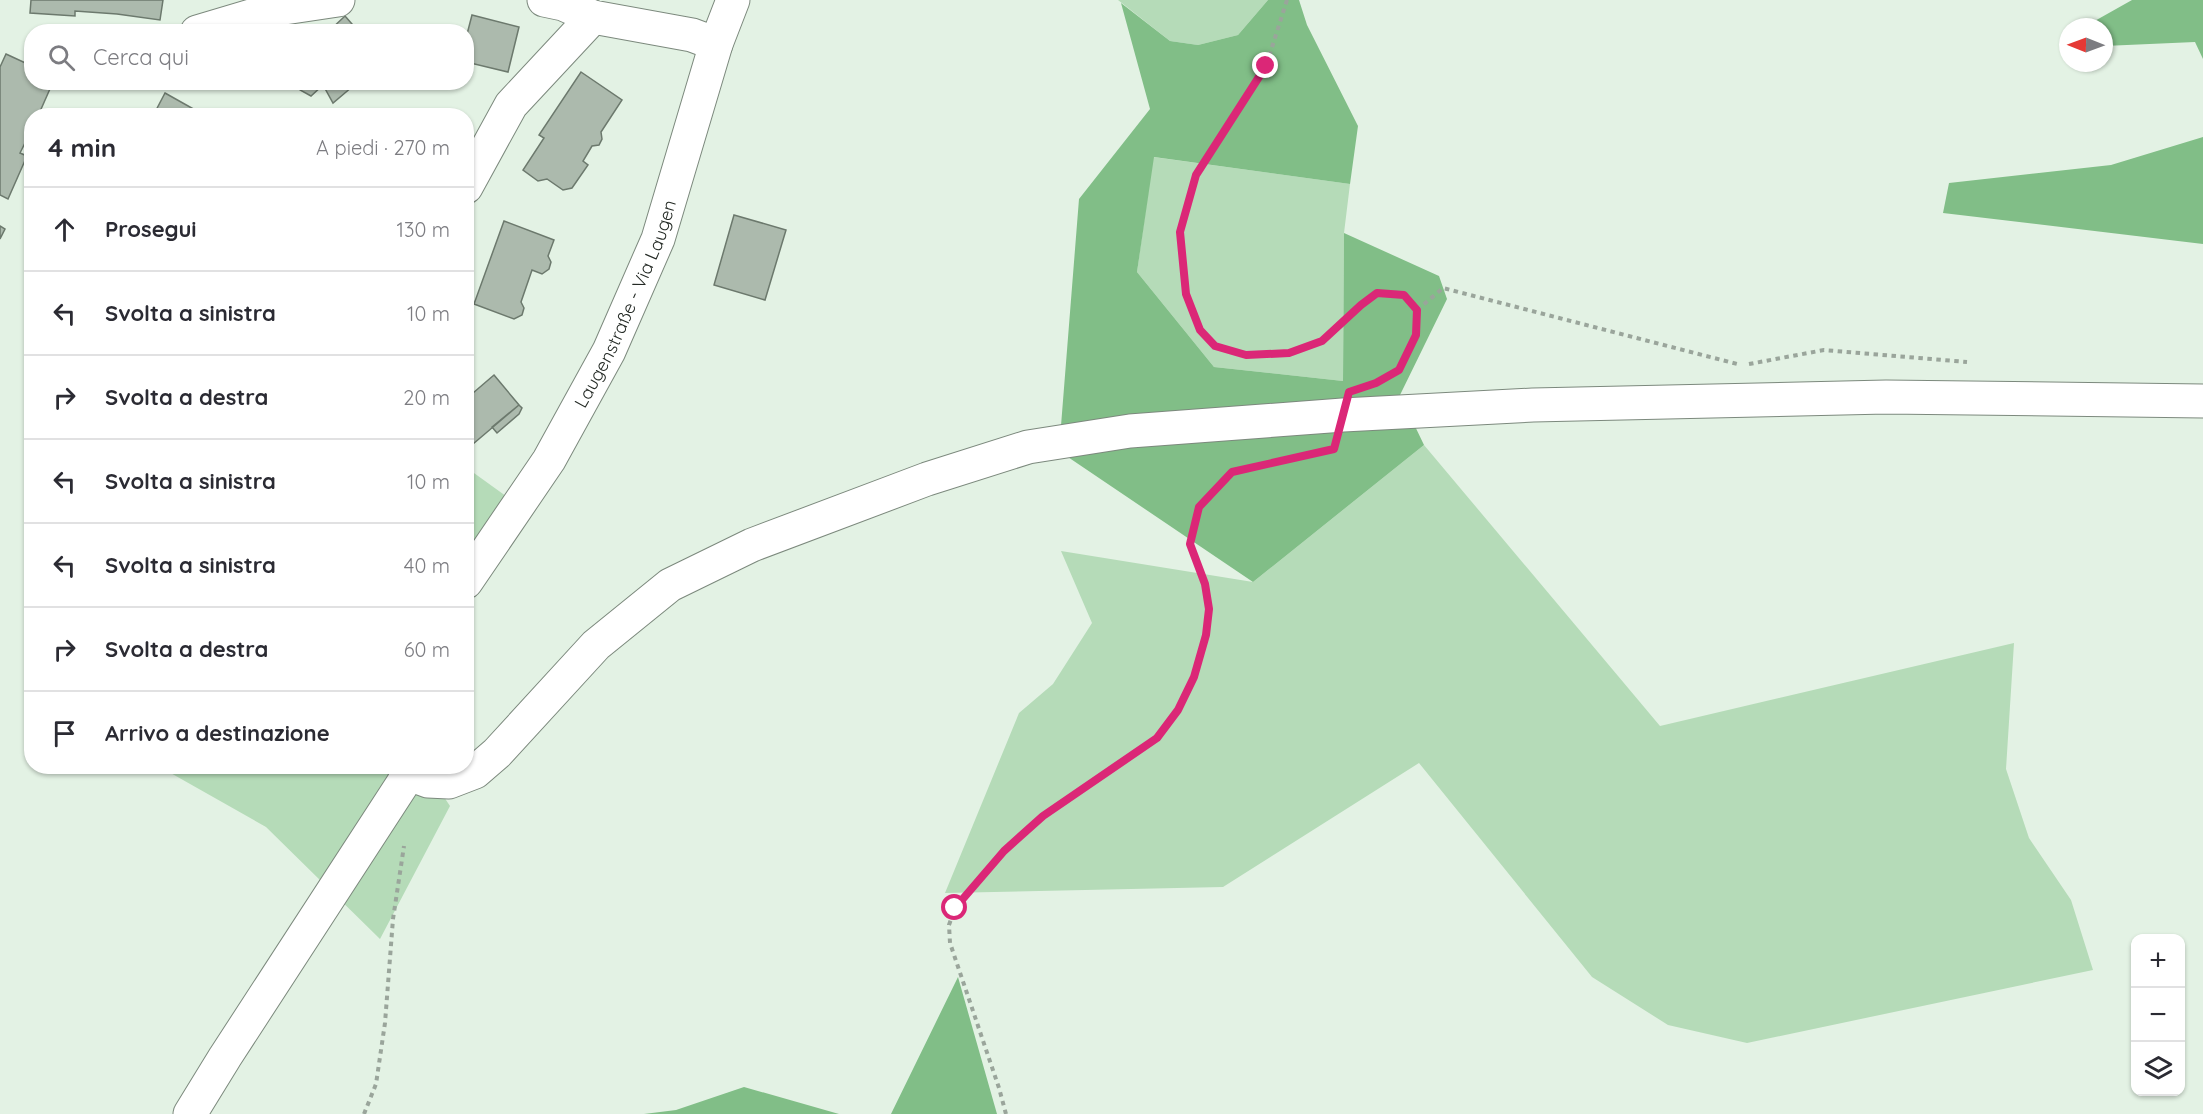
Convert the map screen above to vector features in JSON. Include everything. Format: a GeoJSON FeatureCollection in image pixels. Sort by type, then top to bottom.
{"type":"FeatureCollection","features":[{"type":"Feature","properties":{"kind":"street"},"geometry":{"type":"LineString","coordinates":[[224,24],[272,10],[338,0]]}},
{"type":"Feature","properties":{"kind":"street"},"geometry":{"type":"LineString","coordinates":[[544,0],[563,4],[593,17],[692,35],[716,44]]}},
{"type":"Feature","properties":{"kind":"street","name":"Laugenstraße - Via Laugen"},"geometry":{"type":"LineString","coordinates":[[474,570],[549,460],[609,351],[658,238],[716,44],[733,0]]}},
{"type":"Feature","properties":{"kind":"street"},"geometry":{"type":"LineString","coordinates":[[474,172],[511,105],[593,17]]}},
{"type":"Feature","properties":{"kind":"street"},"geometry":{"type":"LineString","coordinates":[[474,772],[497,753],[596,645],[670,585],[752,545],[927,479],[1028,447],[1130,430],[1533,405],[1886,397],[2203,401]]}},
{"type":"Feature","properties":{"kind":"street"},"geometry":{"type":"LineString","coordinates":[[190,1114],[382,815],[404,774]]}},
{"type":"Feature","properties":{"kind":"street"},"geometry":{"type":"LineString","coordinates":[[414,774],[428,781],[449,782],[470,774]]}},
{"type":"Feature","properties":{"kind":"path"},"geometry":{"type":"LineString","coordinates":[[1287,0],[1266,66],[1196,175],[1180,232],[1186,294],[1200,330],[1215,346],[1246,355],[1289,353],[1322,341],[1377,293],[1404,295],[1417,310],[1416,335],[1399,370],[1384,379]]}},
{"type":"Feature","properties":{"kind":"path"},"geometry":{"type":"LineString","coordinates":[[1417,310],[1443,288],[1743,365],[1824,350],[1976,362]]}},
{"type":"Feature","properties":{"kind":"path"},"geometry":{"type":"LineString","coordinates":[[1006,1114],[950,944],[950,925],[955,908],[1004,851],[1043,816],[1157,738],[1178,710],[1194,677],[1206,635],[1209,609],[1205,584],[1190,544],[1199,507],[1232,472],[1334,449],[1343,415]]}},
{"type":"Feature","properties":{"kind":"path"},"geometry":{"type":"LineString","coordinates":[[364,1114],[376,1084],[384,1033],[393,920],[404,852],[404,837],[398,824],[382,815]]}},
{"type":"Feature","properties":{"kind":"green space"},"geometry":{"type":"Polygon","coordinates":[[[1118,0],[1268,0],[1238,35],[1198,45],[1170,41],[1118,0]]]}},
{"type":"Feature","properties":{"kind":"green space"},"geometry":{"type":"Polygon","coordinates":[[[1268,0],[1299,0],[1307,25],[1358,126],[1350,184],[1154,157],[1137,272],[1214,367],[1343,381],[1344,233],[1439,276],[1447,299],[1400,395],[1424,445],[1253,582],[1059,451],[1079,199],[1150,109],[1121,3],[1170,41],[1198,45],[1238,35],[1268,0]]]}},
{"type":"Feature","properties":{"kind":"green space"},"geometry":{"type":"Polygon","coordinates":[[[2132,0],[2203,0],[2203,59],[2195,42],[2113,46],[2113,18],[2100,18],[2132,0]]]}},
{"type":"Feature","properties":{"kind":"green space"},"geometry":{"type":"Polygon","coordinates":[[[2203,137],[2203,244],[1943,213],[1949,183],[2111,165],[2203,137]]]}},
{"type":"Feature","properties":{"kind":"green space"},"geometry":{"type":"Polygon","coordinates":[[[1153,157],[1350,184],[1344,233],[1343,381],[1214,367],[1137,272],[1153,157]]]}},
{"type":"Feature","properties":{"kind":"green space"},"geometry":{"type":"Polygon","coordinates":[[[1424,445],[1660,726],[2014,643],[2006,769],[2029,838],[2071,900],[2093,970],[1747,1043],[1668,1025],[1592,977],[1419,763],[1223,887],[945,893],[1019,713],[1053,684],[1092,623],[1061,551],[1253,582],[1424,445]]]}},
{"type":"Feature","properties":{"kind":"green space"},"geometry":{"type":"Polygon","coordinates":[[[474,473],[524,509],[474,588],[474,473]]]}},
{"type":"Feature","properties":{"kind":"green space"},"geometry":{"type":"Polygon","coordinates":[[[172,774],[429,774],[450,806],[380,939],[266,827],[172,774]]]}},
{"type":"Feature","properties":{"kind":"green space"},"geometry":{"type":"Polygon","coordinates":[[[958,977],[997,1114],[891,1114],[958,977]]]}},
{"type":"Feature","properties":{"kind":"green space"},"geometry":{"type":"Polygon","coordinates":[[[744,1087],[839,1114],[644,1114],[676,1110],[744,1087]]]}},
{"type":"Feature","properties":{"kind":"building"},"geometry":{"type":"Polygon","coordinates":[[[31,0],[163,0],[160,20],[75,11],[75,16],[30,13],[31,0]]]}},
{"type":"Feature","properties":{"kind":"building"},"geometry":{"type":"Polygon","coordinates":[[[472,15],[519,27],[508,72],[474,64],[474,24],[470,24],[472,15]]]}},
{"type":"Feature","properties":{"kind":"building"},"geometry":{"type":"Polygon","coordinates":[[[345,16],[352,24],[336,24],[345,16]]]}},
{"type":"Feature","properties":{"kind":"building"},"geometry":{"type":"Polygon","coordinates":[[[6,54],[24,62],[24,90],[49,90],[42,108],[24,108],[24,145],[20,153],[24,155],[24,163],[8,199],[0,195],[0,67],[6,54]]]}},
{"type":"Feature","properties":{"kind":"building"},"geometry":{"type":"Polygon","coordinates":[[[581,72],[622,100],[601,132],[602,139],[599,145],[592,146],[583,161],[588,165],[572,188],[563,190],[547,179],[538,181],[523,170],[544,138],[539,135],[581,72]]]}},
{"type":"Feature","properties":{"kind":"building"},"geometry":{"type":"Polygon","coordinates":[[[300,90],[318,90],[311,96],[300,90]]]}},
{"type":"Feature","properties":{"kind":"building"},"geometry":{"type":"Polygon","coordinates":[[[326,90],[348,90],[333,103],[326,90]]]}},
{"type":"Feature","properties":{"kind":"building"},"geometry":{"type":"Polygon","coordinates":[[[165,93],[192,108],[157,108],[165,93]]]}},
{"type":"Feature","properties":{"kind":"building"},"geometry":{"type":"Polygon","coordinates":[[[734,215],[786,230],[765,300],[714,285],[734,215]]]}},
{"type":"Feature","properties":{"kind":"building"},"geometry":{"type":"Polygon","coordinates":[[[504,221],[554,240],[548,256],[551,262],[549,269],[542,274],[532,270],[521,302],[524,308],[522,315],[514,319],[474,304],[504,221]]]}},
{"type":"Feature","properties":{"kind":"building"},"geometry":{"type":"Polygon","coordinates":[[[0,226],[5,229],[0,239],[0,226]]]}},
{"type":"Feature","properties":{"kind":"building"},"geometry":{"type":"Polygon","coordinates":[[[494,375],[519,405],[474,443],[474,392],[494,375]]]}},
{"type":"Feature","properties":{"kind":"building"},"geometry":{"type":"Polygon","coordinates":[[[519,405],[522,408],[519,414],[497,433],[492,427],[519,405]]]}},
{"type":"Feature","properties":{"kind":"route"},"geometry":{"type":"LineString","coordinates":[[955,908],[1004,851],[1043,816],[1157,738],[1178,710],[1194,677],[1206,635],[1209,609],[1205,584],[1190,544],[1199,507],[1232,472],[1334,449],[1349,392],[1376,383],[1399,370],[1416,335],[1417,310],[1404,295],[1377,293],[1322,341],[1289,353],[1246,355],[1215,346],[1200,330],[1186,294],[1180,232],[1196,175],[1266,66]]}}]}
